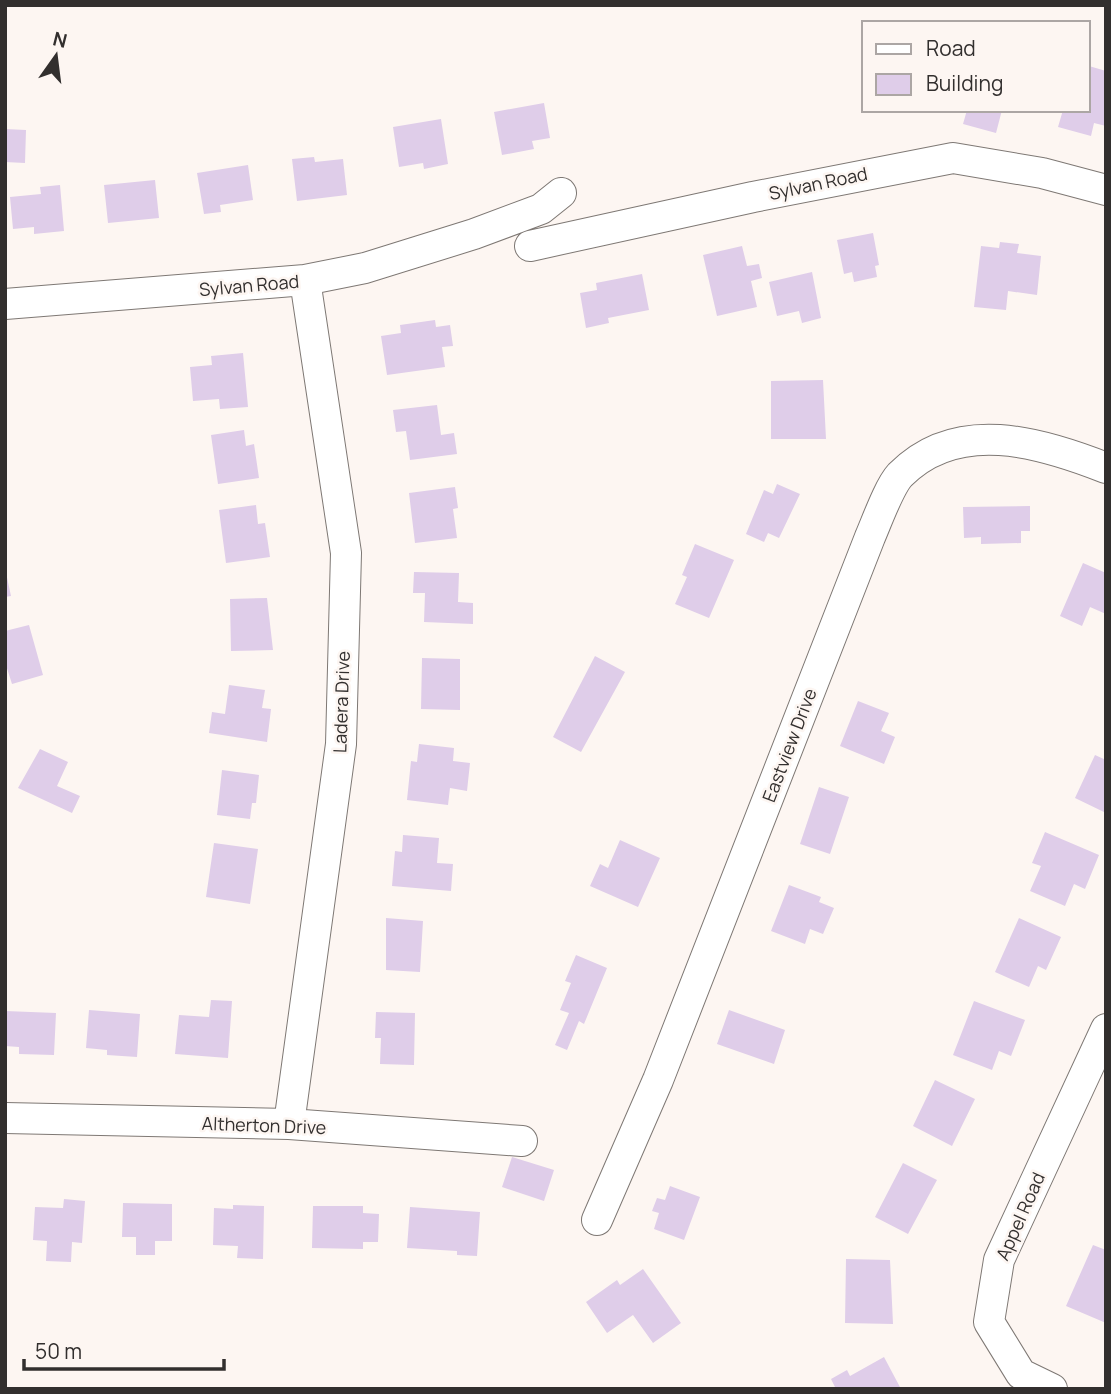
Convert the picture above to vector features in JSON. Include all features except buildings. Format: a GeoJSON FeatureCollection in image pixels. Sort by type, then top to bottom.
{"type":"FeatureCollection","features":[{"type":"Feature","properties":{"kind":"street","name":"Sylvan Road"},"geometry":{"type":"LineString","coordinates":[[530,246],[766,194],[953,158],[1042,173],[1106,190]]}},
{"type":"Feature","properties":{"kind":"street","name":"Sylvan Road"},"geometry":{"type":"LineString","coordinates":[[5,304],[304,280],[365,268],[474,234],[541,209],[561,193]]}},
{"type":"Feature","properties":{"kind":"street","name":"Ladera Drive"},"geometry":{"type":"LineString","coordinates":[[289,1124],[341,744],[346,553],[304,280]]}},
{"type":"Feature","properties":{"kind":"street","name":"Eastview Drive"},"geometry":{"type":"LineString","coordinates":[[597,1220],[658,1080],[870,537],[899,476],[938,448],[967,439],[1014,441],[1061,450],[1106,468]]}},
{"type":"Feature","properties":{"kind":"street","name":"Appel Road"},"geometry":{"type":"LineString","coordinates":[[1052,1389],[1021,1374],[989,1322],[999,1260],[1106,1028]]}},
{"type":"Feature","properties":{"kind":"street","name":"Altherton Drive"},"geometry":{"type":"LineString","coordinates":[[5,1118],[289,1124],[522,1141]]}}]}
